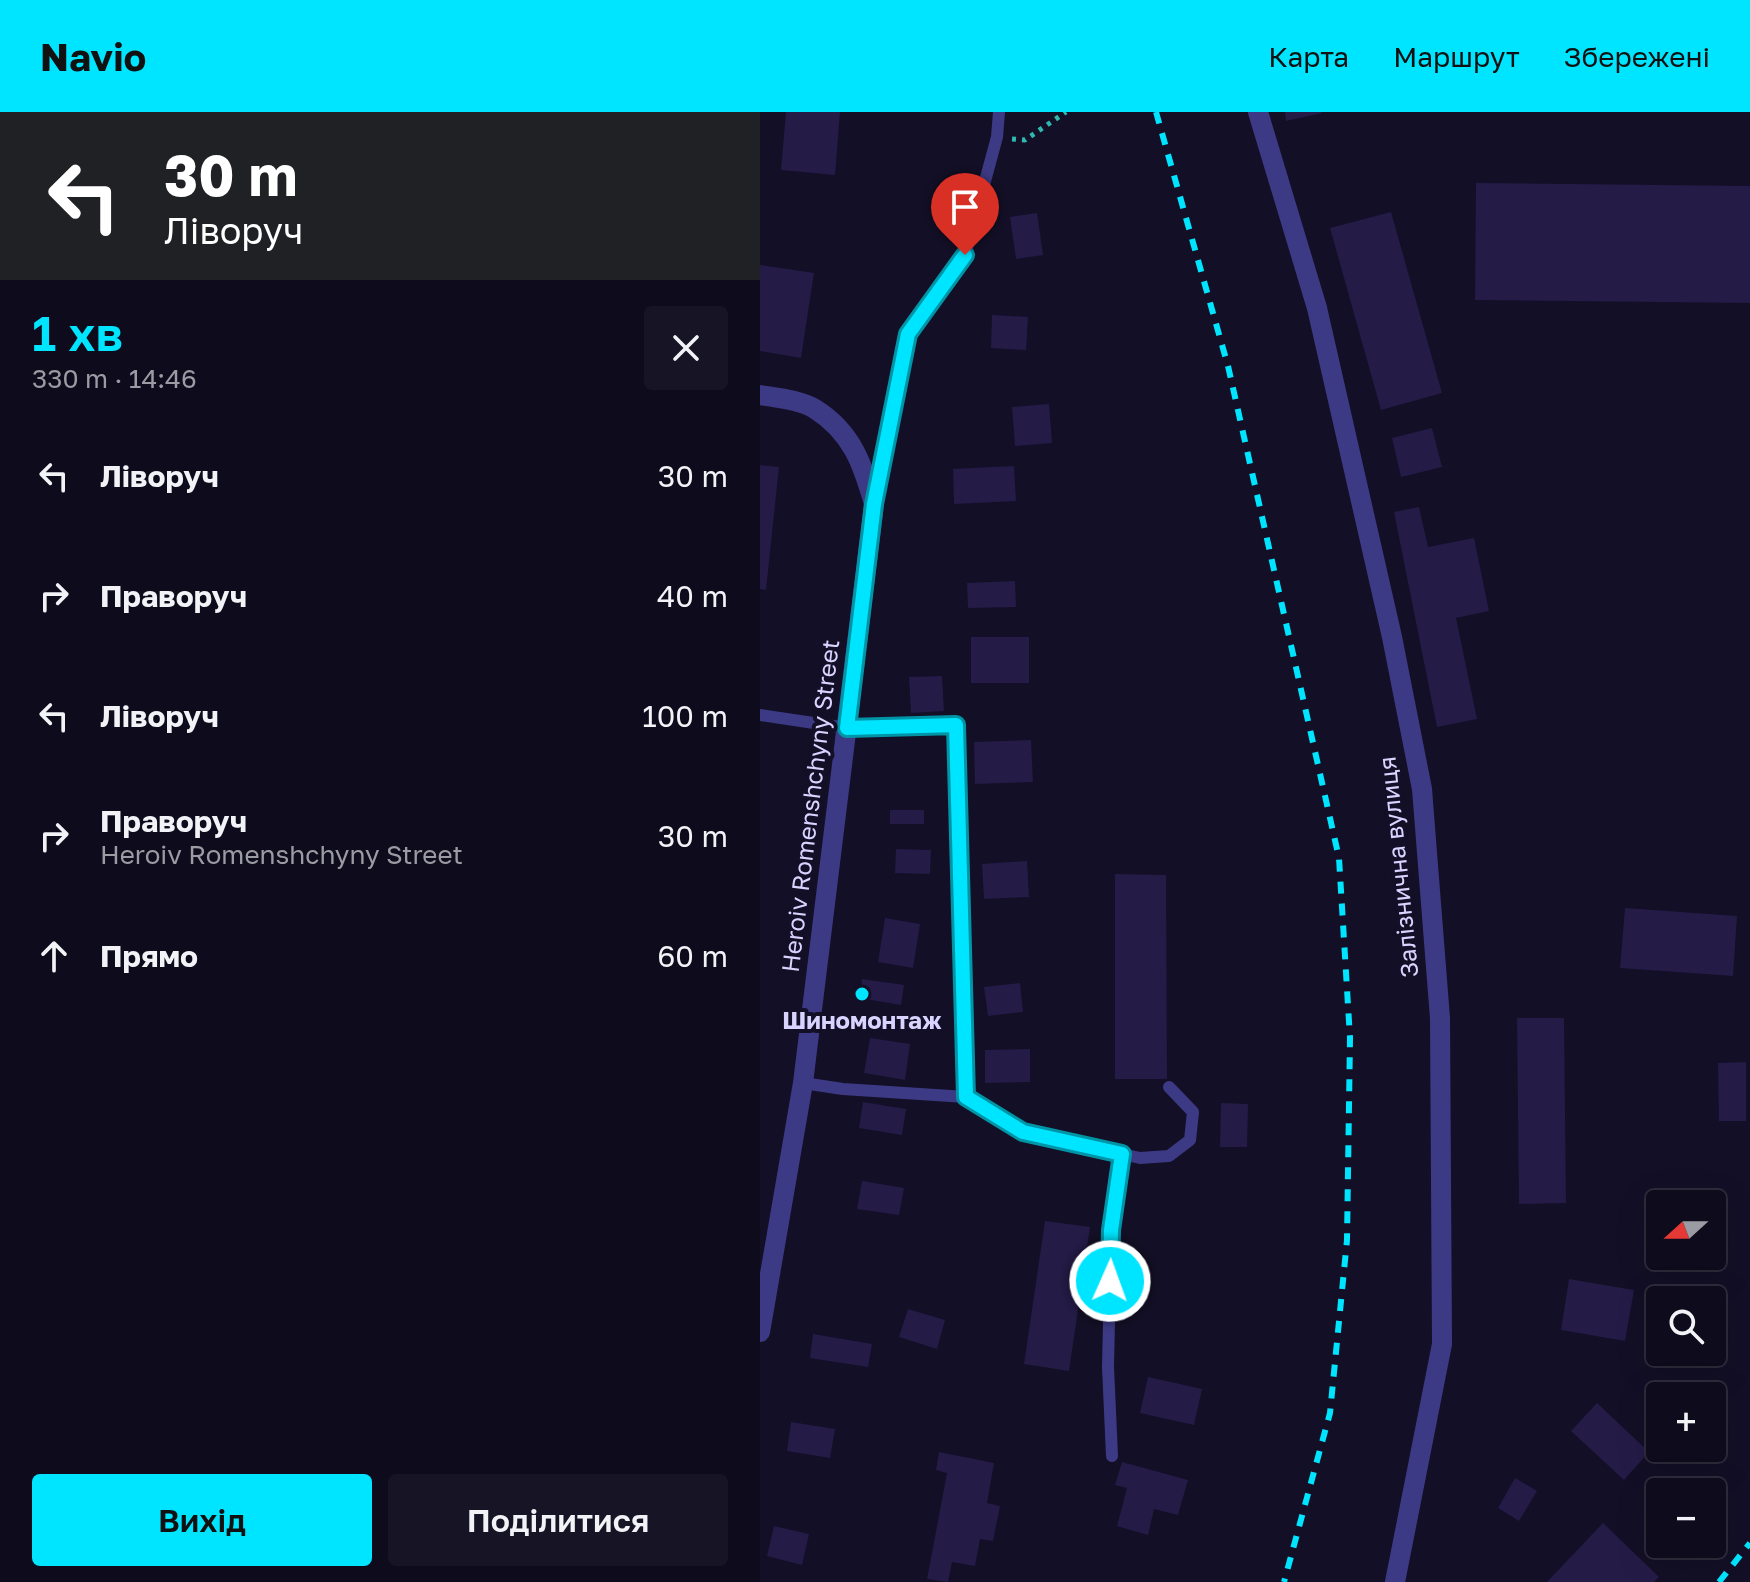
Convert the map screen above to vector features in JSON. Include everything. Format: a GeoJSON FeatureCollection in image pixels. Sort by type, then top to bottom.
{"type":"FeatureCollection","features":[{"type":"Feature","properties":{"kind":"street","name":"Залізнична вулиця"},"geometry":{"type":"LineString","coordinates":[[1258,112],[1317,308],[1392,637],[1422,789],[1440,1018],[1442,1344],[1395,1582]]}},
{"type":"Feature","properties":{"kind":"street","name":"Heroiv Romenshchyny Street"},"geometry":{"type":"LineString","coordinates":[[760,395],[814,408],[841,430],[861,461],[874,504],[803,1083],[768,1242],[760,1332]]}},
{"type":"Feature","properties":{"kind":"lane"},"geometry":{"type":"LineString","coordinates":[[874,504],[908,334],[965,255],[997,137],[999,112]]}},
{"type":"Feature","properties":{"kind":"lane"},"geometry":{"type":"LineString","coordinates":[[760,715],[847,728],[956,725],[966,1097]]}},
{"type":"Feature","properties":{"kind":"lane"},"geometry":{"type":"LineString","coordinates":[[803,1083],[843,1089],[966,1097],[1023,1132],[1140,1158],[1169,1156],[1190,1140],[1193,1112],[1169,1087]]}},
{"type":"Feature","properties":{"kind":"lane"},"geometry":{"type":"LineString","coordinates":[[1112,1456],[1108,1367],[1111,1230],[1122,1154]]}},
{"type":"Feature","properties":{"kind":"path"},"geometry":{"type":"LineString","coordinates":[[997,137],[1025,140],[1063,113]]}},
{"type":"Feature","properties":{"kind":"building"},"geometry":{"type":"Polygon","coordinates":[[[786,112],[840,112],[835,175],[781,170],[786,112]]]}},
{"type":"Feature","properties":{"kind":"building"},"geometry":{"type":"Polygon","coordinates":[[[1285,112],[1321,112],[1322,113],[1286,121],[1285,112]]]}},
{"type":"Feature","properties":{"kind":"building"},"geometry":{"type":"Polygon","coordinates":[[[1476,183],[1750,186],[1750,303],[1475,300],[1476,183]]]}},
{"type":"Feature","properties":{"kind":"building"},"geometry":{"type":"Polygon","coordinates":[[[1391,212],[1442,393],[1381,410],[1330,228],[1391,212]]]}},
{"type":"Feature","properties":{"kind":"building"},"geometry":{"type":"Polygon","coordinates":[[[1037,213],[1043,255],[1016,259],[1010,217],[1037,213]]]}},
{"type":"Feature","properties":{"kind":"building"},"geometry":{"type":"Polygon","coordinates":[[[760,265],[814,273],[801,358],[760,351],[760,265]]]}},
{"type":"Feature","properties":{"kind":"building"},"geometry":{"type":"Polygon","coordinates":[[[992,315],[1028,317],[1026,350],[991,348],[992,315]]]}},
{"type":"Feature","properties":{"kind":"building"},"geometry":{"type":"Polygon","coordinates":[[[1049,404],[1052,443],[1015,446],[1012,407],[1049,404]]]}},
{"type":"Feature","properties":{"kind":"building"},"geometry":{"type":"Polygon","coordinates":[[[1432,428],[1442,467],[1401,477],[1392,438],[1432,428]]]}},
{"type":"Feature","properties":{"kind":"building"},"geometry":{"type":"Polygon","coordinates":[[[760,465],[779,467],[766,590],[760,589],[760,465]]]}},
{"type":"Feature","properties":{"kind":"building"},"geometry":{"type":"Polygon","coordinates":[[[1014,466],[1016,501],[954,504],[953,469],[1014,466]]]}},
{"type":"Feature","properties":{"kind":"building"},"geometry":{"type":"Polygon","coordinates":[[[1419,507],[1428,547],[1474,538],[1489,611],[1456,618],[1477,719],[1437,727],[1394,512],[1419,507]]]}},
{"type":"Feature","properties":{"kind":"building"},"geometry":{"type":"Polygon","coordinates":[[[1015,581],[1016,607],[968,608],[967,583],[1015,581]]]}},
{"type":"Feature","properties":{"kind":"building"},"geometry":{"type":"Polygon","coordinates":[[[971,637],[1029,637],[1029,683],[971,683],[971,637]]]}},
{"type":"Feature","properties":{"kind":"building"},"geometry":{"type":"Polygon","coordinates":[[[942,676],[944,711],[911,713],[909,677],[942,676]]]}},
{"type":"Feature","properties":{"kind":"building"},"geometry":{"type":"Polygon","coordinates":[[[1031,740],[1033,782],[975,784],[974,742],[1031,740]]]}},
{"type":"Feature","properties":{"kind":"building"},"geometry":{"type":"Polygon","coordinates":[[[890,810],[924,810],[924,824],[890,824],[890,810]]]}},
{"type":"Feature","properties":{"kind":"building"},"geometry":{"type":"Polygon","coordinates":[[[896,849],[931,850],[930,874],[895,873],[896,849]]]}},
{"type":"Feature","properties":{"kind":"building"},"geometry":{"type":"Polygon","coordinates":[[[1027,861],[1029,897],[984,899],[982,864],[1027,861]]]}},
{"type":"Feature","properties":{"kind":"building"},"geometry":{"type":"Polygon","coordinates":[[[1115,874],[1166,875],[1167,1079],[1115,1079],[1115,874]]]}},
{"type":"Feature","properties":{"kind":"building"},"geometry":{"type":"Polygon","coordinates":[[[1625,908],[1737,916],[1733,976],[1620,968],[1625,908]]]}},
{"type":"Feature","properties":{"kind":"building"},"geometry":{"type":"Polygon","coordinates":[[[885,918],[920,924],[913,968],[878,962],[885,918]]]}},
{"type":"Feature","properties":{"kind":"building"},"geometry":{"type":"Polygon","coordinates":[[[862,979],[904,985],[901,1005],[860,998],[862,979]]]}},
{"type":"Feature","properties":{"kind":"building"},"geometry":{"type":"Polygon","coordinates":[[[1020,983],[1023,1012],[988,1016],[984,987],[1020,983]]]}},
{"type":"Feature","properties":{"kind":"building"},"geometry":{"type":"Polygon","coordinates":[[[1517,1018],[1564,1018],[1566,1203],[1519,1204],[1517,1018]]]}},
{"type":"Feature","properties":{"kind":"building"},"geometry":{"type":"Polygon","coordinates":[[[870,1038],[910,1044],[905,1080],[864,1073],[870,1038]]]}},
{"type":"Feature","properties":{"kind":"building"},"geometry":{"type":"Polygon","coordinates":[[[1030,1049],[1030,1082],[985,1083],[985,1050],[1030,1049]]]}},
{"type":"Feature","properties":{"kind":"building"},"geometry":{"type":"Polygon","coordinates":[[[1746,1062],[1746,1121],[1719,1121],[1718,1063],[1746,1062]]]}},
{"type":"Feature","properties":{"kind":"building"},"geometry":{"type":"Polygon","coordinates":[[[863,1102],[906,1109],[902,1135],[859,1128],[863,1102]]]}},
{"type":"Feature","properties":{"kind":"building"},"geometry":{"type":"Polygon","coordinates":[[[1221,1103],[1248,1104],[1247,1147],[1220,1147],[1221,1103]]]}},
{"type":"Feature","properties":{"kind":"building"},"geometry":{"type":"Polygon","coordinates":[[[862,1181],[904,1188],[899,1215],[857,1209],[862,1181]]]}},
{"type":"Feature","properties":{"kind":"building"},"geometry":{"type":"Polygon","coordinates":[[[1045,1221],[1090,1227],[1069,1371],[1024,1364],[1045,1221]]]}},
{"type":"Feature","properties":{"kind":"building"},"geometry":{"type":"Polygon","coordinates":[[[1569,1279],[1634,1290],[1625,1341],[1561,1330],[1569,1279]]]}},
{"type":"Feature","properties":{"kind":"building"},"geometry":{"type":"Polygon","coordinates":[[[908,1309],[945,1320],[937,1349],[899,1337],[908,1309]]]}},
{"type":"Feature","properties":{"kind":"building"},"geometry":{"type":"Polygon","coordinates":[[[813,1334],[872,1344],[868,1367],[810,1358],[813,1334]]]}},
{"type":"Feature","properties":{"kind":"building"},"geometry":{"type":"Polygon","coordinates":[[[1148,1377],[1202,1389],[1194,1425],[1140,1413],[1148,1377]]]}},
{"type":"Feature","properties":{"kind":"building"},"geometry":{"type":"Polygon","coordinates":[[[1597,1403],[1646,1449],[1646,1455],[1624,1480],[1571,1431],[1597,1403]]]}},
{"type":"Feature","properties":{"kind":"building"},"geometry":{"type":"Polygon","coordinates":[[[791,1422],[835,1429],[830,1458],[787,1451],[791,1422]]]}},
{"type":"Feature","properties":{"kind":"building"},"geometry":{"type":"Polygon","coordinates":[[[939,1452],[994,1463],[987,1503],[1000,1506],[993,1541],[980,1539],[975,1566],[952,1562],[948,1582],[927,1579],[947,1473],[936,1470],[939,1452]]]}},
{"type":"Feature","properties":{"kind":"building"},"geometry":{"type":"Polygon","coordinates":[[[1122,1462],[1188,1480],[1178,1515],[1154,1509],[1148,1535],[1117,1526],[1127,1488],[1115,1485],[1122,1462]]]}},
{"type":"Feature","properties":{"kind":"building"},"geometry":{"type":"Polygon","coordinates":[[[1515,1478],[1537,1491],[1519,1521],[1498,1508],[1515,1478]]]}},
{"type":"Feature","properties":{"kind":"building"},"geometry":{"type":"Polygon","coordinates":[[[1603,1523],[1659,1577],[1654,1582],[1547,1582],[1603,1523]]]}},
{"type":"Feature","properties":{"kind":"building"},"geometry":{"type":"Polygon","coordinates":[[[774,1526],[809,1534],[802,1565],[767,1556],[774,1526]]]}},
{"type":"Feature","properties":{"kind":"railway"},"geometry":{"type":"LineString","coordinates":[[1156,112],[1228,366],[1339,858],[1350,1038],[1347,1240],[1330,1413],[1284,1582]]}},
{"type":"Feature","properties":{"kind":"railway"},"geometry":{"type":"LineString","coordinates":[[1719,1582],[1750,1543]]}},
{"type":"Feature","properties":{"kind":"place","name":"Шиномонтаж"},"geometry":{"type":"Point","coordinates":[862,994]}},
{"type":"Feature","properties":{"kind":"route"},"geometry":{"type":"LineString","coordinates":[[965,255],[908,334],[874,504],[847,728],[956,725],[966,1097],[1023,1132],[1122,1154],[1111,1230],[1110,1281]]}}]}
